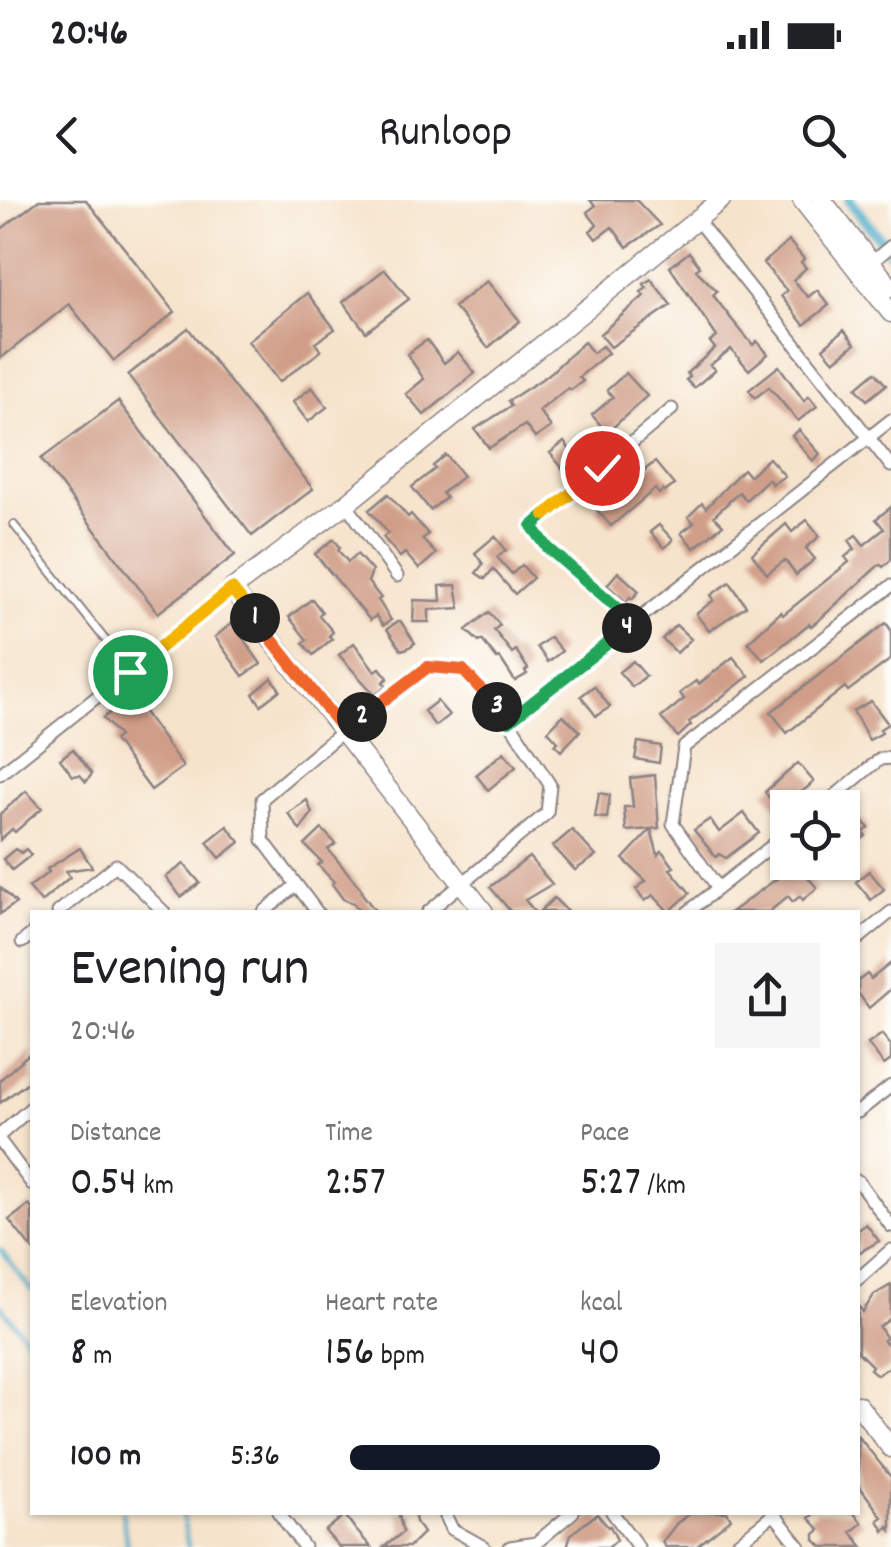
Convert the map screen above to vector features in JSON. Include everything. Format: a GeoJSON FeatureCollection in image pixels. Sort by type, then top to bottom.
{"type":"FeatureCollection","features":[{"type":"Feature","properties":{"kind":"street"},"geometry":{"type":"LineString","coordinates":[[0,774],[232,589],[346,504],[721,200]]}},
{"type":"Feature","properties":{"kind":"street"},"geometry":{"type":"LineString","coordinates":[[802,200],[865,267],[891,288]]}},
{"type":"Feature","properties":{"kind":"street"},"geometry":{"type":"LineString","coordinates":[[822,200],[891,312]]}},
{"type":"Feature","properties":{"kind":"street"},"geometry":{"type":"LineString","coordinates":[[697,220],[891,466]]}},
{"type":"Feature","properties":{"kind":"street"},"geometry":{"type":"LineString","coordinates":[[865,267],[891,246]]}},
{"type":"Feature","properties":{"kind":"street"},"geometry":{"type":"LineString","coordinates":[[634,622],[548,548],[532,526],[672,409]]}},
{"type":"Feature","properties":{"kind":"street"},"geometry":{"type":"LineString","coordinates":[[509,721],[891,420]]}},
{"type":"Feature","properties":{"kind":"street"},"geometry":{"type":"LineString","coordinates":[[346,504],[397,576]]}},
{"type":"Feature","properties":{"kind":"street"},"geometry":{"type":"LineString","coordinates":[[718,888],[673,824],[684,747],[891,586]]}},
{"type":"Feature","properties":{"kind":"street"},"geometry":{"type":"LineString","coordinates":[[232,589],[482,910]]}},
{"type":"Feature","properties":{"kind":"street"},"geometry":{"type":"LineString","coordinates":[[315,910],[263,840],[262,799],[428,667],[463,670],[509,721],[550,785],[546,813],[464,886],[431,910]]}},
{"type":"Feature","properties":{"kind":"street"},"geometry":{"type":"LineString","coordinates":[[842,790],[880,759],[891,758]]}},
{"type":"Feature","properties":{"kind":"street"},"geometry":{"type":"LineString","coordinates":[[690,910],[770,847]]}},
{"type":"Feature","properties":{"kind":"street"},"geometry":{"type":"LineString","coordinates":[[60,910],[116,865],[162,910]]}},
{"type":"Feature","properties":{"kind":"street"},"geometry":{"type":"LineString","coordinates":[[266,910],[295,886]]}},
{"type":"Feature","properties":{"kind":"street"},"geometry":{"type":"LineString","coordinates":[[860,937],[891,912]]}},
{"type":"Feature","properties":{"kind":"street"},"geometry":{"type":"LineString","coordinates":[[860,1110],[891,1086]]}},
{"type":"Feature","properties":{"kind":"street"},"geometry":{"type":"LineString","coordinates":[[30,1109],[0,1138],[30,1181]]}},
{"type":"Feature","properties":{"kind":"street"},"geometry":{"type":"LineString","coordinates":[[860,1184],[891,1226]]}},
{"type":"Feature","properties":{"kind":"street"},"geometry":{"type":"LineString","coordinates":[[860,1277],[891,1250]]}},
{"type":"Feature","properties":{"kind":"street"},"geometry":{"type":"LineString","coordinates":[[860,1408],[891,1448]]}},
{"type":"Feature","properties":{"kind":"street"},"geometry":{"type":"LineString","coordinates":[[280,1515],[304,1547]]}},
{"type":"Feature","properties":{"kind":"street"},"geometry":{"type":"LineString","coordinates":[[445,1515],[452,1530],[484,1547]]}},
{"type":"Feature","properties":{"kind":"street"},"geometry":{"type":"LineString","coordinates":[[510,1547],[536,1544],[570,1515]]}},
{"type":"Feature","properties":{"kind":"street"},"geometry":{"type":"LineString","coordinates":[[614,1515],[638,1547]]}},
{"type":"Feature","properties":{"kind":"street"},"geometry":{"type":"LineString","coordinates":[[732,1547],[773,1515]]}},
{"type":"Feature","properties":{"kind":"street"},"geometry":{"type":"LineString","coordinates":[[775,1515],[800,1547]]}},
{"type":"Feature","properties":{"kind":"lane"},"geometry":{"type":"LineString","coordinates":[[14,525],[130,672]]}},
{"type":"Feature","properties":{"kind":"building"},"geometry":{"type":"Polygon","coordinates":[[[39,200],[86,200],[175,312],[114,361],[69,304],[0,359],[0,230],[39,200]]]}},
{"type":"Feature","properties":{"kind":"building"},"geometry":{"type":"Polygon","coordinates":[[[590,200],[636,200],[660,225],[627,247],[612,227],[596,239],[590,231],[597,225],[587,212],[595,206],[590,200]]]}},
{"type":"Feature","properties":{"kind":"building"},"geometry":{"type":"Polygon","coordinates":[[[789,241],[804,259],[801,262],[806,268],[793,280],[808,297],[817,290],[829,305],[804,325],[781,296],[787,291],[763,263],[789,241]]]}},
{"type":"Feature","properties":{"kind":"building"},"geometry":{"type":"Polygon","coordinates":[[[689,252],[700,267],[696,270],[717,291],[713,295],[733,321],[753,345],[757,341],[768,354],[749,370],[731,349],[710,365],[715,370],[694,388],[686,380],[690,377],[687,373],[715,348],[710,342],[717,337],[670,267],[689,252]]]}},
{"type":"Feature","properties":{"kind":"building"},"geometry":{"type":"Polygon","coordinates":[[[385,269],[409,299],[366,332],[343,302],[385,269]]]}},
{"type":"Feature","properties":{"kind":"building"},"geometry":{"type":"Polygon","coordinates":[[[651,279],[671,305],[611,347],[600,334],[644,296],[644,284],[651,279]]]}},
{"type":"Feature","properties":{"kind":"building"},"geometry":{"type":"Polygon","coordinates":[[[487,281],[520,321],[488,348],[454,307],[487,281]]]}},
{"type":"Feature","properties":{"kind":"building"},"geometry":{"type":"Polygon","coordinates":[[[307,293],[335,329],[315,343],[321,351],[279,382],[248,341],[307,293]]]}},
{"type":"Feature","properties":{"kind":"building"},"geometry":{"type":"Polygon","coordinates":[[[188,328],[313,489],[252,536],[128,375],[188,328]]]}},
{"type":"Feature","properties":{"kind":"building"},"geometry":{"type":"Polygon","coordinates":[[[844,330],[855,344],[834,361],[823,348],[844,330]]]}},
{"type":"Feature","properties":{"kind":"building"},"geometry":{"type":"Polygon","coordinates":[[[427,340],[444,363],[458,352],[475,373],[424,415],[406,394],[424,379],[407,354],[427,340]]]}},
{"type":"Feature","properties":{"kind":"building"},"geometry":{"type":"Polygon","coordinates":[[[584,342],[593,353],[602,346],[608,353],[579,377],[583,381],[539,411],[551,427],[535,438],[525,425],[489,448],[475,429],[511,406],[508,401],[548,375],[584,342]]]}},
{"type":"Feature","properties":{"kind":"building"},"geometry":{"type":"Polygon","coordinates":[[[779,366],[804,401],[809,396],[817,406],[798,421],[769,387],[755,398],[749,390],[779,366]]]}},
{"type":"Feature","properties":{"kind":"building"},"geometry":{"type":"Polygon","coordinates":[[[875,372],[886,385],[867,400],[856,388],[875,372]]]}},
{"type":"Feature","properties":{"kind":"building"},"geometry":{"type":"Polygon","coordinates":[[[626,373],[647,396],[607,433],[592,415],[613,397],[607,390],[626,373]]]}},
{"type":"Feature","properties":{"kind":"building"},"geometry":{"type":"Polygon","coordinates":[[[312,387],[327,407],[308,422],[293,402],[312,387]]]}},
{"type":"Feature","properties":{"kind":"building"},"geometry":{"type":"Polygon","coordinates":[[[118,401],[235,555],[158,613],[41,459],[118,401]]]}},
{"type":"Feature","properties":{"kind":"building"},"geometry":{"type":"Polygon","coordinates":[[[799,430],[820,454],[813,461],[792,436],[799,430]]]}},
{"type":"Feature","properties":{"kind":"building"},"geometry":{"type":"Polygon","coordinates":[[[564,442],[581,464],[568,475],[550,453],[564,442]]]}},
{"type":"Feature","properties":{"kind":"building"},"geometry":{"type":"Polygon","coordinates":[[[446,455],[463,476],[442,493],[446,498],[430,510],[412,487],[446,455]]]}},
{"type":"Feature","properties":{"kind":"building"},"geometry":{"type":"Polygon","coordinates":[[[769,458],[785,476],[772,484],[768,479],[746,500],[739,492],[714,516],[723,525],[694,548],[681,533],[694,523],[688,517],[702,503],[706,508],[743,469],[749,476],[769,458]]]}},
{"type":"Feature","properties":{"kind":"building"},"geometry":{"type":"Polygon","coordinates":[[[655,462],[674,485],[659,494],[655,489],[611,526],[595,508],[655,462]]]}},
{"type":"Feature","properties":{"kind":"building"},"geometry":{"type":"Polygon","coordinates":[[[388,494],[428,534],[422,539],[436,554],[419,569],[405,553],[400,557],[383,537],[388,533],[369,510],[388,494]]]}},
{"type":"Feature","properties":{"kind":"building"},"geometry":{"type":"Polygon","coordinates":[[[891,507],[891,560],[883,567],[880,564],[819,620],[764,660],[748,642],[781,612],[783,615],[849,562],[845,557],[855,549],[849,540],[856,535],[864,545],[884,529],[876,519],[891,507]]]}},
{"type":"Feature","properties":{"kind":"building"},"geometry":{"type":"Polygon","coordinates":[[[807,520],[820,536],[806,548],[815,559],[796,575],[785,560],[767,574],[752,554],[786,524],[792,532],[807,520]]]}},
{"type":"Feature","properties":{"kind":"building"},"geometry":{"type":"Polygon","coordinates":[[[659,525],[673,540],[664,548],[650,532],[659,525]]]}},
{"type":"Feature","properties":{"kind":"building"},"geometry":{"type":"Polygon","coordinates":[[[495,536],[506,550],[497,557],[512,574],[522,565],[533,578],[515,594],[493,569],[485,579],[476,573],[483,564],[475,553],[495,536]]]}},
{"type":"Feature","properties":{"kind":"building"},"geometry":{"type":"Polygon","coordinates":[[[334,539],[348,562],[357,554],[372,571],[368,582],[391,620],[383,626],[376,616],[370,620],[315,554],[334,539]]]}},
{"type":"Feature","properties":{"kind":"building"},"geometry":{"type":"Polygon","coordinates":[[[618,572],[639,591],[626,602],[607,585],[618,572]]]}},
{"type":"Feature","properties":{"kind":"building"},"geometry":{"type":"Polygon","coordinates":[[[730,582],[746,606],[709,631],[696,614],[714,600],[711,595],[730,582]]]}},
{"type":"Feature","properties":{"kind":"building"},"geometry":{"type":"Polygon","coordinates":[[[456,585],[460,608],[429,610],[429,622],[413,622],[414,600],[441,601],[440,586],[456,585]]]}},
{"type":"Feature","properties":{"kind":"building"},"geometry":{"type":"Polygon","coordinates":[[[312,599],[333,632],[329,636],[332,639],[313,655],[289,617],[312,599]]]}},
{"type":"Feature","properties":{"kind":"building"},"geometry":{"type":"Polygon","coordinates":[[[489,612],[500,625],[494,630],[512,653],[516,650],[528,669],[515,681],[500,658],[466,630],[489,612]]]}},
{"type":"Feature","properties":{"kind":"building"},"geometry":{"type":"Polygon","coordinates":[[[401,622],[415,643],[401,650],[387,629],[401,622]]]}},
{"type":"Feature","properties":{"kind":"building"},"geometry":{"type":"Polygon","coordinates":[[[232,623],[261,664],[243,676],[215,637],[232,623]]]}},
{"type":"Feature","properties":{"kind":"building"},"geometry":{"type":"Polygon","coordinates":[[[886,623],[891,630],[891,659],[848,691],[845,687],[787,733],[771,712],[886,623]]]}},
{"type":"Feature","properties":{"kind":"building"},"geometry":{"type":"Polygon","coordinates":[[[676,625],[691,639],[677,653],[662,639],[676,625]]]}},
{"type":"Feature","properties":{"kind":"building"},"geometry":{"type":"Polygon","coordinates":[[[550,637],[562,651],[548,662],[537,647],[550,637]]]}},
{"type":"Feature","properties":{"kind":"building"},"geometry":{"type":"Polygon","coordinates":[[[354,643],[375,671],[380,668],[388,678],[383,682],[387,686],[375,695],[339,655],[354,643]]]}},
{"type":"Feature","properties":{"kind":"building"},"geometry":{"type":"Polygon","coordinates":[[[733,657],[749,676],[689,722],[691,725],[678,737],[661,718],[684,699],[680,693],[696,681],[699,684],[733,657]]]}},
{"type":"Feature","properties":{"kind":"building"},"geometry":{"type":"Polygon","coordinates":[[[633,661],[646,676],[632,687],[619,672],[633,661]]]}},
{"type":"Feature","properties":{"kind":"building"},"geometry":{"type":"Polygon","coordinates":[[[272,678],[280,690],[261,705],[253,694],[272,678]]]}},
{"type":"Feature","properties":{"kind":"building"},"geometry":{"type":"Polygon","coordinates":[[[594,686],[610,707],[596,716],[581,696],[594,686]]]}},
{"type":"Feature","properties":{"kind":"building"},"geometry":{"type":"Polygon","coordinates":[[[132,695],[183,767],[151,790],[114,740],[119,736],[103,718],[132,695]]]}},
{"type":"Feature","properties":{"kind":"building"},"geometry":{"type":"Polygon","coordinates":[[[437,701],[449,715],[435,726],[424,711],[437,701]]]}},
{"type":"Feature","properties":{"kind":"building"},"geometry":{"type":"Polygon","coordinates":[[[871,701],[888,724],[880,729],[882,733],[869,740],[853,711],[871,701]]]}},
{"type":"Feature","properties":{"kind":"building"},"geometry":{"type":"Polygon","coordinates":[[[563,715],[580,731],[561,751],[548,731],[563,715]]]}},
{"type":"Feature","properties":{"kind":"building"},"geometry":{"type":"Polygon","coordinates":[[[638,742],[661,746],[659,763],[635,759],[638,742]]]}},
{"type":"Feature","properties":{"kind":"building"},"geometry":{"type":"Polygon","coordinates":[[[73,749],[92,774],[86,782],[80,775],[73,776],[60,759],[73,749]]]}},
{"type":"Feature","properties":{"kind":"building"},"geometry":{"type":"Polygon","coordinates":[[[504,752],[516,767],[488,790],[476,775],[504,752]]]}},
{"type":"Feature","properties":{"kind":"building"},"geometry":{"type":"Polygon","coordinates":[[[798,763],[814,782],[804,790],[770,790],[770,798],[765,792],[798,763]]]}},
{"type":"Feature","properties":{"kind":"building"},"geometry":{"type":"Polygon","coordinates":[[[655,775],[659,828],[626,831],[624,807],[633,807],[630,778],[655,775]]]}},
{"type":"Feature","properties":{"kind":"building"},"geometry":{"type":"Polygon","coordinates":[[[26,791],[42,808],[0,840],[0,814],[26,791]]]}},
{"type":"Feature","properties":{"kind":"building"},"geometry":{"type":"Polygon","coordinates":[[[599,793],[610,795],[607,818],[595,817],[599,793]]]}},
{"type":"Feature","properties":{"kind":"building"},"geometry":{"type":"Polygon","coordinates":[[[307,800],[312,813],[300,830],[288,813],[307,800]]]}},
{"type":"Feature","properties":{"kind":"building"},"geometry":{"type":"Polygon","coordinates":[[[744,813],[759,833],[726,858],[719,854],[716,857],[694,830],[710,819],[719,832],[744,813]]]}},
{"type":"Feature","properties":{"kind":"building"},"geometry":{"type":"Polygon","coordinates":[[[861,818],[869,828],[863,832],[866,836],[860,840],[861,818]]]}},
{"type":"Feature","properties":{"kind":"building"},"geometry":{"type":"Polygon","coordinates":[[[227,826],[240,842],[220,858],[207,842],[227,826]]]}},
{"type":"Feature","properties":{"kind":"building"},"geometry":{"type":"Polygon","coordinates":[[[322,829],[336,844],[328,849],[374,910],[358,910],[343,899],[318,865],[322,862],[305,845],[322,829]]]}},
{"type":"Feature","properties":{"kind":"building"},"geometry":{"type":"Polygon","coordinates":[[[651,829],[658,855],[662,851],[674,867],[670,869],[690,893],[671,910],[653,895],[645,901],[636,889],[646,881],[623,859],[651,829]]]}},
{"type":"Feature","properties":{"kind":"building"},"geometry":{"type":"Polygon","coordinates":[[[572,830],[596,856],[575,870],[553,846],[572,830]]]}},
{"type":"Feature","properties":{"kind":"building"},"geometry":{"type":"Polygon","coordinates":[[[80,848],[92,867],[66,871],[70,877],[41,902],[29,887],[49,872],[47,869],[80,848]]]}},
{"type":"Feature","properties":{"kind":"building"},"geometry":{"type":"Polygon","coordinates":[[[15,849],[21,853],[26,849],[31,855],[12,870],[3,859],[15,849]]]}},
{"type":"Feature","properties":{"kind":"building"},"geometry":{"type":"Polygon","coordinates":[[[529,857],[552,884],[525,900],[533,910],[509,910],[490,887],[529,857]]]}},
{"type":"Feature","properties":{"kind":"building"},"geometry":{"type":"Polygon","coordinates":[[[184,864],[200,883],[181,897],[166,877],[184,864]]]}},
{"type":"Feature","properties":{"kind":"building"},"geometry":{"type":"Polygon","coordinates":[[[869,871],[884,889],[871,900],[856,882],[869,871]]]}},
{"type":"Feature","properties":{"kind":"building"},"geometry":{"type":"Polygon","coordinates":[[[775,880],[810,880],[817,888],[803,900],[800,896],[793,902],[788,896],[771,910],[734,910],[775,880]]]}},
{"type":"Feature","properties":{"kind":"building"},"geometry":{"type":"Polygon","coordinates":[[[0,887],[16,903],[0,914],[0,887]]]}},
{"type":"Feature","properties":{"kind":"building"},"geometry":{"type":"Polygon","coordinates":[[[554,898],[566,910],[541,910],[554,898]]]}},
{"type":"Feature","properties":{"kind":"building"},"geometry":{"type":"Polygon","coordinates":[[[891,963],[891,989],[869,1008],[860,996],[860,979],[867,974],[871,979],[891,963]]]}},
{"type":"Feature","properties":{"kind":"building"},"geometry":{"type":"Polygon","coordinates":[[[882,1034],[891,1046],[891,1060],[884,1065],[868,1044],[882,1034]]]}},
{"type":"Feature","properties":{"kind":"building"},"geometry":{"type":"Polygon","coordinates":[[[30,1053],[30,1080],[0,1103],[0,1080],[30,1053]]]}},
{"type":"Feature","properties":{"kind":"building"},"geometry":{"type":"Polygon","coordinates":[[[29,1205],[30,1246],[9,1220],[29,1205]]]}},
{"type":"Feature","properties":{"kind":"building"},"geometry":{"type":"Polygon","coordinates":[[[866,1224],[879,1241],[860,1252],[860,1228],[866,1224]]]}},
{"type":"Feature","properties":{"kind":"building"},"geometry":{"type":"Polygon","coordinates":[[[891,1285],[891,1318],[879,1327],[887,1338],[883,1340],[891,1347],[891,1366],[877,1375],[860,1354],[860,1308],[863,1312],[874,1295],[891,1285]]]}},
{"type":"Feature","properties":{"kind":"building"},"geometry":{"type":"Polygon","coordinates":[[[860,1438],[891,1477],[891,1530],[888,1526],[884,1531],[878,1520],[882,1517],[860,1487],[860,1438]]]}},
{"type":"Feature","properties":{"kind":"building"},"geometry":{"type":"Polygon","coordinates":[[[345,1515],[371,1547],[339,1547],[325,1531],[345,1515]]]}},
{"type":"Feature","properties":{"kind":"building"},"geometry":{"type":"Polygon","coordinates":[[[399,1515],[415,1515],[423,1533],[409,1547],[384,1547],[403,1532],[399,1515]]]}},
{"type":"Feature","properties":{"kind":"building"},"geometry":{"type":"Polygon","coordinates":[[[598,1515],[617,1540],[609,1547],[567,1547],[571,1534],[598,1515]]]}},
{"type":"Feature","properties":{"kind":"building"},"geometry":{"type":"Polygon","coordinates":[[[688,1515],[729,1515],[731,1519],[696,1547],[665,1547],[662,1542],[688,1515]]]}},
{"type":"Feature","properties":{"kind":"building"},"geometry":{"type":"Polygon","coordinates":[[[855,1515],[862,1523],[851,1532],[863,1547],[822,1547],[815,1540],[820,1530],[809,1518],[855,1515]]]}},
{"type":"Feature","properties":{"kind":"waterway"},"geometry":{"type":"LineString","coordinates":[[849,200],[891,253]]}},
{"type":"Feature","properties":{"kind":"waterway"},"geometry":{"type":"LineString","coordinates":[[0,1249],[30,1288]]}},
{"type":"Feature","properties":{"kind":"waterway"},"geometry":{"type":"LineString","coordinates":[[0,1305],[30,1343]]}},
{"type":"Feature","properties":{"kind":"waterway"},"geometry":{"type":"LineString","coordinates":[[122,1515],[127,1547]]}},
{"type":"Feature","properties":{"kind":"waterway"},"geometry":{"type":"LineString","coordinates":[[183,1515],[188,1547]]}},
{"type":"Feature","properties":{"kind":"route"},"geometry":{"type":"LineString","coordinates":[[130,672],[232,589],[344,731],[428,667],[463,670],[509,721],[634,622],[548,548],[532,526],[602,468]]}}]}
